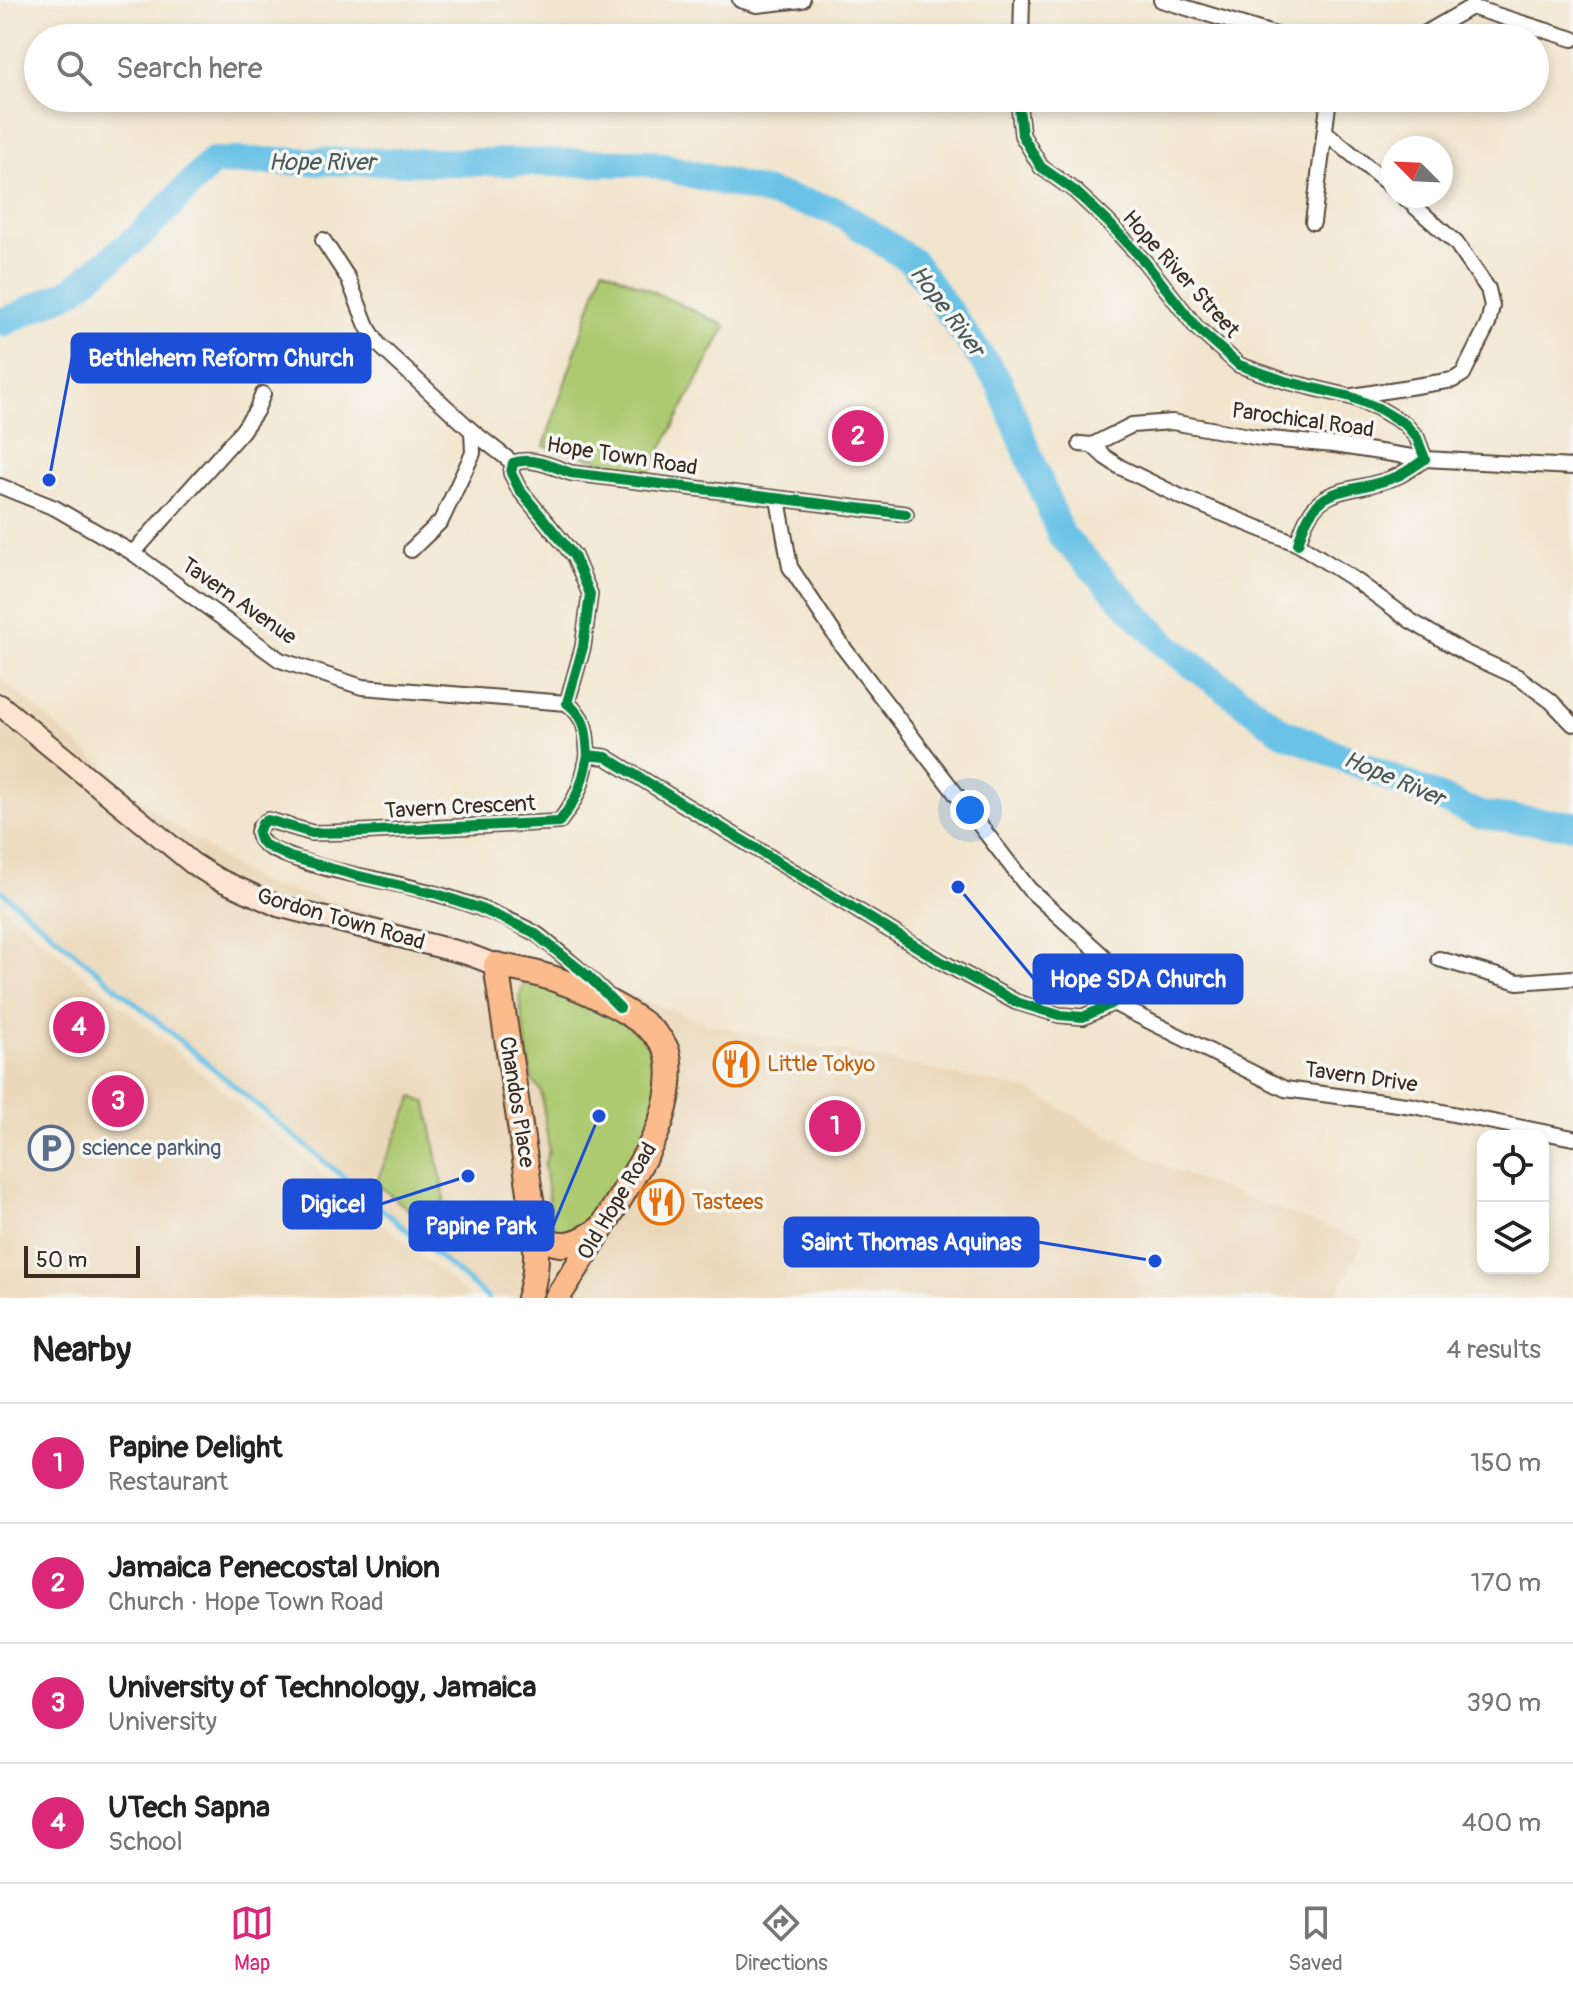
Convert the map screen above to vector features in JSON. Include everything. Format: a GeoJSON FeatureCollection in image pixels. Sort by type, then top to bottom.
{"type":"FeatureCollection","features":[{"type":"Feature","properties":{"kind":"main road","name":"Gordon Town Road"},"geometry":{"type":"LineString","coordinates":[[0,705],[192,863],[216,878],[278,906],[560,980],[628,1013]]}},
{"type":"Feature","properties":{"kind":"main road","name":"Chandos Place"},"geometry":{"type":"LineString","coordinates":[[496,965],[535,1226],[537,1255],[531,1292]]}},
{"type":"Feature","properties":{"kind":"main road","name":"Old Hope Road"},"geometry":{"type":"LineString","coordinates":[[557,1298],[645,1158],[668,1103],[670,1075],[667,1051],[655,1032],[628,1013]]}},
{"type":"Feature","properties":{"kind":"main road"},"geometry":{"type":"LineString","coordinates":[[535,1226],[550,1241],[568,1244],[587,1238],[602,1228]]}},
{"type":"Feature","properties":{"kind":"street"},"geometry":{"type":"LineString","coordinates":[[740,0],[757,5],[802,0]]}},
{"type":"Feature","properties":{"kind":"street"},"geometry":{"type":"LineString","coordinates":[[1021,24],[1022,0]]}},
{"type":"Feature","properties":{"kind":"street"},"geometry":{"type":"LineString","coordinates":[[1161,0],[1240,24]]}},
{"type":"Feature","properties":{"kind":"street"},"geometry":{"type":"LineString","coordinates":[[1437,24],[1466,3],[1528,24]]}},
{"type":"Feature","properties":{"kind":"street"},"geometry":{"type":"LineString","coordinates":[[1549,31],[1573,39]]}},
{"type":"Feature","properties":{"kind":"street","name":"Hope River Street"},"geometry":{"type":"LineString","coordinates":[[1020,112],[1022,135],[1041,167],[1075,191],[1108,222],[1145,262],[1197,328],[1239,365],[1285,381],[1351,397],[1378,408],[1405,424],[1417,438],[1425,459]]}},
{"type":"Feature","properties":{"kind":"street"},"geometry":{"type":"LineString","coordinates":[[1313,222],[1327,112]]}},
{"type":"Feature","properties":{"kind":"street"},"geometry":{"type":"LineString","coordinates":[[1325,132],[1381,178]]}},
{"type":"Feature","properties":{"kind":"street"},"geometry":{"type":"LineString","coordinates":[[1351,397],[1453,380],[1463,374],[1488,324],[1492,306],[1488,289],[1456,243],[1417,208]]}},
{"type":"Feature","properties":{"kind":"street"},"geometry":{"type":"LineString","coordinates":[[323,240],[348,278],[367,326],[379,345],[472,431],[513,463]]}},
{"type":"Feature","properties":{"kind":"street"},"geometry":{"type":"LineString","coordinates":[[133,553],[242,431],[263,394]]}},
{"type":"Feature","properties":{"kind":"street","name":"Parochical Road"},"geometry":{"type":"LineString","coordinates":[[1298,544],[1179,496],[1120,467],[1086,444],[1132,425],[1172,422],[1260,438],[1425,459],[1573,467]]}},
{"type":"Feature","properties":{"kind":"street"},"geometry":{"type":"LineString","coordinates":[[411,550],[441,521],[447,510],[473,453],[472,431]]}},
{"type":"Feature","properties":{"kind":"street"},"geometry":{"type":"LineString","coordinates":[[1425,459],[1397,476],[1329,494],[1303,523],[1298,544],[1411,621],[1465,653],[1518,677],[1551,701],[1573,724]]}},
{"type":"Feature","properties":{"kind":"street","name":"Hope Town Road"},"geometry":{"type":"LineString","coordinates":[[567,703],[583,647],[590,594],[574,556],[519,489],[511,473],[513,463],[521,460],[571,473],[906,514]]}},
{"type":"Feature","properties":{"kind":"street","name":"Tavern Avenue"},"geometry":{"type":"LineString","coordinates":[[0,486],[55,508],[133,553],[280,660],[362,687],[567,703]]}},
{"type":"Feature","properties":{"kind":"street"},"geometry":{"type":"LineString","coordinates":[[567,703],[578,712],[586,729],[588,755],[606,757],[942,962],[1016,1002],[1059,1015],[1083,1017],[1113,1003],[1111,977],[1102,955],[1029,889],[843,647],[790,567],[778,499]]}},
{"type":"Feature","properties":{"kind":"street","name":"Tavern Crescent"},"geometry":{"type":"LineString","coordinates":[[588,755],[581,787],[559,822],[312,833],[268,820],[262,823],[258,833],[265,845],[290,857],[437,894],[479,908],[533,932],[628,1013]]}},
{"type":"Feature","properties":{"kind":"street"},"geometry":{"type":"LineString","coordinates":[[1439,959],[1518,982],[1573,978]]}},
{"type":"Feature","properties":{"kind":"street","name":"Tavern Drive"},"geometry":{"type":"LineString","coordinates":[[1113,1003],[1285,1089],[1413,1106],[1573,1138]]}},
{"type":"Feature","properties":{"kind":"shaded area"},"geometry":{"type":"Polygon","coordinates":[[[0,677],[164,819],[257,882],[496,946],[712,1025],[1029,1090],[1171,1170],[1364,1241],[1334,1298],[488,1298],[0,890],[0,677]]]}},
{"type":"Feature","properties":{"kind":"shaded area"},"geometry":{"type":"Polygon","coordinates":[[[0,904],[471,1298],[0,1298],[0,904]]]}},
{"type":"Feature","properties":{"kind":"green space"},"geometry":{"type":"Polygon","coordinates":[[[603,268],[726,326],[649,473],[544,446],[603,268]]]}},
{"type":"Feature","properties":{"kind":"green space"},"geometry":{"type":"Polygon","coordinates":[[[540,980],[617,1017],[637,1032],[654,1053],[664,1089],[643,1143],[582,1234],[560,1233],[553,1229],[544,1165],[549,1150],[541,1090],[532,1080],[519,997],[524,984],[540,980]]]}},
{"type":"Feature","properties":{"kind":"green space"},"geometry":{"type":"Polygon","coordinates":[[[413,1097],[427,1103],[445,1200],[425,1223],[376,1183],[413,1097]]]}},
{"type":"Feature","properties":{"kind":"waterway","name":"Hope River"},"geometry":{"type":"LineString","coordinates":[[0,321],[4,322],[73,290],[146,230],[213,161],[648,163],[835,210],[913,262],[999,382],[1061,535],[1166,645],[1283,732],[1480,815],[1573,825]]}},
{"type":"Feature","properties":{"kind":"waterway"},"geometry":{"type":"LineString","coordinates":[[0,890],[488,1298]]}},
{"type":"Feature","properties":{"kind":"cycle path"},"geometry":{"type":"LineString","coordinates":[[1020,112],[1022,135],[1041,167],[1075,191],[1108,222],[1145,262],[1197,328],[1239,365],[1285,381],[1351,397],[1378,408],[1405,424],[1417,438],[1425,459],[1398,476],[1324,499],[1305,523],[1298,544]]}},
{"type":"Feature","properties":{"kind":"cycle path"},"geometry":{"type":"LineString","coordinates":[[588,755],[582,720],[567,703],[583,647],[590,594],[574,556],[519,489],[511,473],[513,463],[535,462],[571,473],[906,514]]}},
{"type":"Feature","properties":{"kind":"cycle path"},"geometry":{"type":"LineString","coordinates":[[620,1008],[588,976],[533,932],[479,908],[437,894],[290,857],[260,840],[258,833],[262,823],[268,820],[312,833],[559,822],[578,791],[588,755],[606,757],[942,962],[1016,1002],[1059,1015],[1083,1017],[1113,1003]]}},
{"type":"Feature","properties":{"kind":"place","name":"Jamaica Penecostal Union"},"geometry":{"type":"Point","coordinates":[858,436]}},
{"type":"Feature","properties":{"kind":"place","name":"Bethlehem Reform Church"},"geometry":{"type":"Point","coordinates":[49,480]}},
{"type":"Feature","properties":{"kind":"place","name":"Hope SDA Church"},"geometry":{"type":"Point","coordinates":[958,887]}},
{"type":"Feature","properties":{"kind":"place","name":"UTech Sapna"},"geometry":{"type":"Point","coordinates":[79,1027]}},
{"type":"Feature","properties":{"kind":"place","name":"Little Tokyo"},"geometry":{"type":"Point","coordinates":[736,1064]}},
{"type":"Feature","properties":{"kind":"place","name":"University of Technology, Jamaica"},"geometry":{"type":"Point","coordinates":[118,1101]}},
{"type":"Feature","properties":{"kind":"place","name":"Papine Park"},"geometry":{"type":"Point","coordinates":[599,1116]}},
{"type":"Feature","properties":{"kind":"place","name":"Papine Delight"},"geometry":{"type":"Point","coordinates":[835,1126]}},
{"type":"Feature","properties":{"kind":"place","name":"science parking"},"geometry":{"type":"Point","coordinates":[51,1148]}},
{"type":"Feature","properties":{"kind":"place","name":"Digicel"},"geometry":{"type":"Point","coordinates":[468,1176]}},
{"type":"Feature","properties":{"kind":"place","name":"Tastees"},"geometry":{"type":"Point","coordinates":[661,1202]}},
{"type":"Feature","properties":{"kind":"place","name":"Saint Thomas Aquinas"},"geometry":{"type":"Point","coordinates":[1155,1261]}}]}
